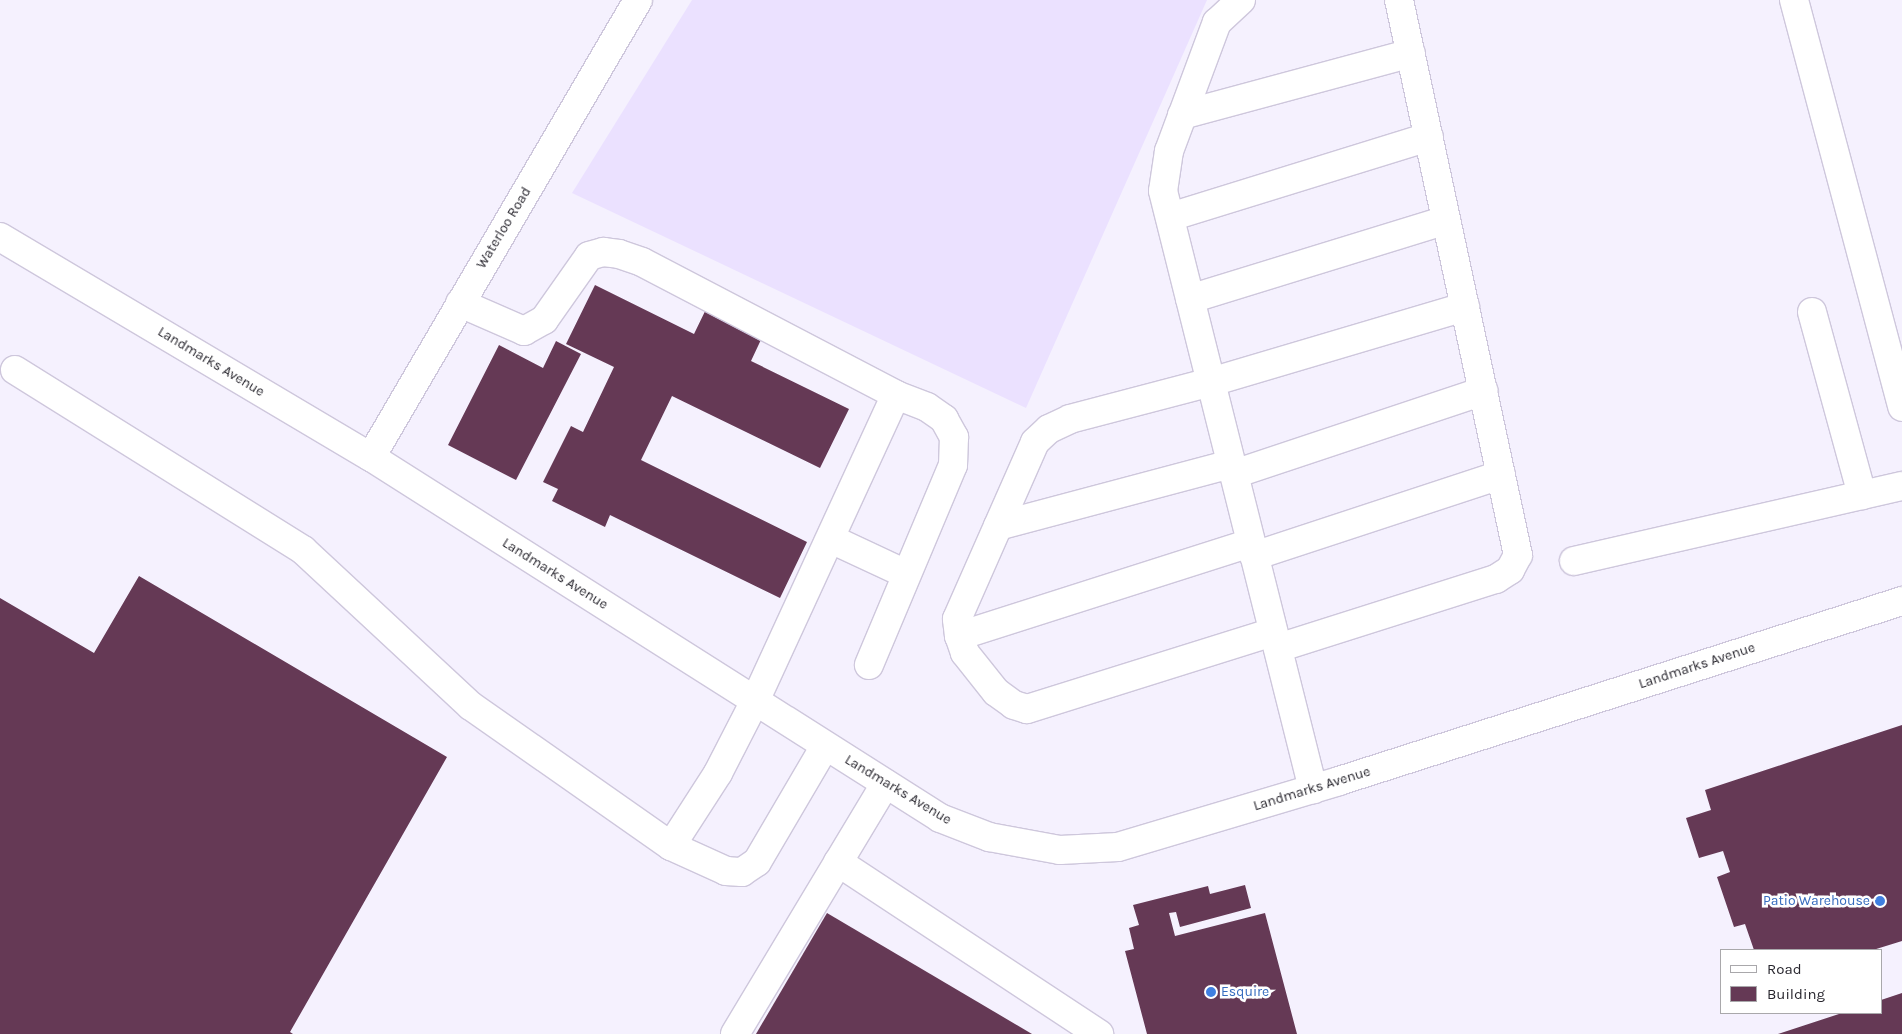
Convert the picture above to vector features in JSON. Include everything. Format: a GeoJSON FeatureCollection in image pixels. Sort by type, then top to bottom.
{"type":"FeatureCollection","features":[{"type":"Feature","properties":{"kind":"street","name":"Waterloo Road"},"geometry":{"type":"LineString","coordinates":[[371,458],[638,0]]}},
{"type":"Feature","properties":{"kind":"street"},"geometry":{"type":"LineString","coordinates":[[1241,0],[1216,22],[1182,115],[1165,169],[1163,191],[1313,789]]}},
{"type":"Feature","properties":{"kind":"street"},"geometry":{"type":"LineString","coordinates":[[1399,0],[1484,391],[1518,555],[1510,570],[1496,579],[1027,708],[1014,705],[996,692],[965,653],[959,636],[957,619],[1035,442],[1050,429],[1070,419],[1211,382],[1465,307]]}},
{"type":"Feature","properties":{"kind":"street"},"geometry":{"type":"LineString","coordinates":[[1794,0],[1902,406]]}},
{"type":"Feature","properties":{"kind":"street"},"geometry":{"type":"LineString","coordinates":[[1182,115],[1411,54]]}},
{"type":"Feature","properties":{"kind":"street"},"geometry":{"type":"LineString","coordinates":[[1170,217],[1429,137]]}},
{"type":"Feature","properties":{"kind":"street"},"geometry":{"type":"LineString","coordinates":[[1190,299],[1446,220]]}},
{"type":"Feature","properties":{"kind":"street","name":"Landmarks Avenue"},"geometry":{"type":"LineString","coordinates":[[0,237],[371,458],[940,818],[989,837],[1060,850],[1118,847],[1313,789],[1902,601]]}},
{"type":"Feature","properties":{"kind":"street"},"geometry":{"type":"LineString","coordinates":[[460,303],[524,331],[544,320],[589,256],[603,252],[619,254],[642,262],[896,395],[927,407],[944,419],[954,437],[953,466],[869,665]]}},
{"type":"Feature","properties":{"kind":"street"},"geometry":{"type":"LineString","coordinates":[[1812,312],[1862,495]]}},
{"type":"Feature","properties":{"kind":"street"},"geometry":{"type":"LineString","coordinates":[[16,370],[303,550],[471,706],[671,846],[726,871],[742,872],[757,862],[825,746]]}},
{"type":"Feature","properties":{"kind":"street"},"geometry":{"type":"LineString","coordinates":[[998,526],[1232,469],[1484,391]]}},
{"type":"Feature","properties":{"kind":"street"},"geometry":{"type":"LineString","coordinates":[[671,846],[718,773],[755,701],[896,395]]}},
{"type":"Feature","properties":{"kind":"street"},"geometry":{"type":"LineString","coordinates":[[959,636],[1501,475]]}},
{"type":"Feature","properties":{"kind":"street"},"geometry":{"type":"LineString","coordinates":[[1574,561],[1902,486]]}},
{"type":"Feature","properties":{"kind":"street"},"geometry":{"type":"LineString","coordinates":[[831,539],[906,574]]}},
{"type":"Feature","properties":{"kind":"street"},"geometry":{"type":"LineString","coordinates":[[736,1034],[885,784]]}},
{"type":"Feature","properties":{"kind":"street"},"geometry":{"type":"LineString","coordinates":[[838,862],[1099,1034]]}},
{"type":"Feature","properties":{"kind":"shaded area"},"geometry":{"type":"Polygon","coordinates":[[[692,0],[1207,0],[1026,408],[572,193],[692,0]]]}},
{"type":"Feature","properties":{"kind":"building"},"geometry":{"type":"Polygon","coordinates":[[[595,285],[694,334],[710,301],[766,329],[751,361],[849,409],[820,468],[672,396],[641,460],[807,542],[780,598],[610,515],[605,527],[552,501],[558,489],[543,482],[571,426],[583,432],[614,367],[566,344],[595,285]]]}},
{"type":"Feature","properties":{"kind":"building"},"geometry":{"type":"Polygon","coordinates":[[[556,341],[581,354],[516,480],[448,445],[499,345],[543,368],[556,341]]]}},
{"type":"Feature","properties":{"kind":"building"},"geometry":{"type":"Polygon","coordinates":[[[139,576],[447,757],[290,1032],[293,1034],[0,1034],[0,598],[94,653],[139,576]]]}},
{"type":"Feature","properties":{"kind":"building"},"geometry":{"type":"Polygon","coordinates":[[[1902,725],[1902,941],[1876,949],[1754,949],[1745,924],[1734,927],[1717,877],[1730,872],[1723,851],[1699,858],[1686,818],[1711,810],[1705,790],[1902,725]]]}},
{"type":"Feature","properties":{"kind":"building","name":"Esquire"},"geometry":{"type":"Polygon","coordinates":[[[1245,885],[1251,908],[1180,927],[1176,912],[1169,913],[1175,936],[1265,913],[1297,1034],[1147,1034],[1125,951],[1134,949],[1129,928],[1139,925],[1133,905],[1208,886],[1210,894],[1245,885]]]}},
{"type":"Feature","properties":{"kind":"building"},"geometry":{"type":"Polygon","coordinates":[[[827,913],[1032,1034],[756,1034],[827,913]]]}},
{"type":"Feature","properties":{"kind":"building"},"geometry":{"type":"Polygon","coordinates":[[[1902,993],[1902,1034],[1778,1034],[1839,1014],[1882,1014],[1882,1000],[1902,993]]]}},
{"type":"Feature","properties":{"kind":"place","name":"Patio Warehouse"},"geometry":{"type":"Point","coordinates":[1880,901]}},
{"type":"Feature","properties":{"kind":"place","name":"Esquire"},"geometry":{"type":"Point","coordinates":[1211,992]}}]}
